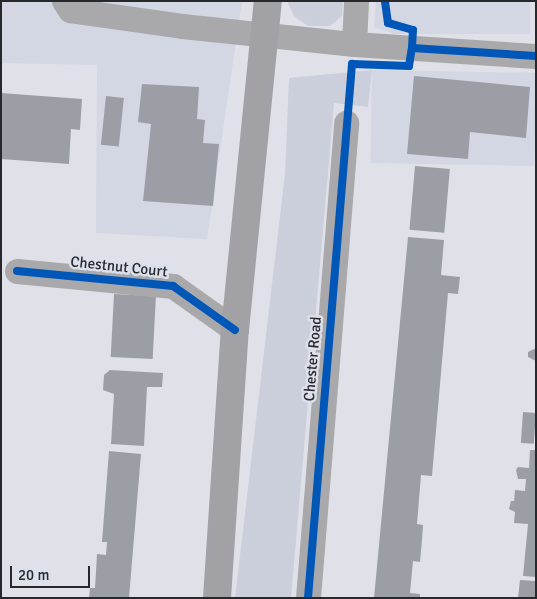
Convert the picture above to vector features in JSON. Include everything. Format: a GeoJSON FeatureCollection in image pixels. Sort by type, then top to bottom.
{"type":"FeatureCollection","features":[{"type":"Feature","properties":{"kind":"main road"},"geometry":{"type":"LineString","coordinates":[[217,598],[235,330],[268,1]]}},
{"type":"Feature","properties":{"kind":"street"},"geometry":{"type":"LineString","coordinates":[[64,1],[70,10],[265,34],[354,44],[536,56]]}},
{"type":"Feature","properties":{"kind":"street"},"geometry":{"type":"LineString","coordinates":[[354,44],[356,1]]}},
{"type":"Feature","properties":{"kind":"street","name":"Chester Road"},"geometry":{"type":"LineString","coordinates":[[308,598],[346,123]]}},
{"type":"Feature","properties":{"kind":"street","name":"Chestnut Court"},"geometry":{"type":"LineString","coordinates":[[17,271],[174,286],[235,330]]}},
{"type":"Feature","properties":{"kind":"shaded area"},"geometry":{"type":"Polygon","coordinates":[[[1,1],[242,1],[207,239],[96,233],[97,65],[1,63],[1,1]]]}},
{"type":"Feature","properties":{"kind":"shaded area"},"geometry":{"type":"Polygon","coordinates":[[[287,1],[343,1],[342,16],[330,26],[308,26],[294,16],[287,1]]]}},
{"type":"Feature","properties":{"kind":"shaded area"},"geometry":{"type":"Polygon","coordinates":[[[376,1],[530,1],[530,34],[394,34],[374,27],[376,1]]]}},
{"type":"Feature","properties":{"kind":"shaded area"},"geometry":{"type":"Polygon","coordinates":[[[372,70],[536,73],[534,166],[370,163],[372,70]]]}},
{"type":"Feature","properties":{"kind":"shaded area"},"geometry":{"type":"Polygon","coordinates":[[[372,70],[368,107],[334,103],[291,598],[235,598],[285,174],[289,78],[372,70]]]}},
{"type":"Feature","properties":{"kind":"building"},"geometry":{"type":"Polygon","coordinates":[[[414,76],[530,87],[526,138],[470,132],[468,159],[407,154],[414,76]]]}},
{"type":"Feature","properties":{"kind":"building"},"geometry":{"type":"Polygon","coordinates":[[[142,84],[199,87],[197,119],[205,120],[203,143],[219,144],[213,206],[143,201],[151,124],[138,122],[142,84]]]}},
{"type":"Feature","properties":{"kind":"building"},"geometry":{"type":"Polygon","coordinates":[[[1,93],[82,99],[80,130],[71,129],[69,164],[1,159],[1,93]]]}},
{"type":"Feature","properties":{"kind":"building"},"geometry":{"type":"Polygon","coordinates":[[[106,96],[124,98],[119,147],[101,145],[106,96]]]}},
{"type":"Feature","properties":{"kind":"building"},"geometry":{"type":"Polygon","coordinates":[[[415,166],[450,169],[444,233],[409,230],[415,166]]]}},
{"type":"Feature","properties":{"kind":"building"},"geometry":{"type":"Polygon","coordinates":[[[408,237],[444,240],[441,275],[460,277],[458,294],[448,293],[432,476],[421,475],[417,524],[423,525],[420,562],[413,561],[410,593],[420,594],[420,598],[374,598],[408,237]]]}},
{"type":"Feature","properties":{"kind":"building"},"geometry":{"type":"Polygon","coordinates":[[[114,294],[156,296],[153,359],[111,357],[114,294]]]}},
{"type":"Feature","properties":{"kind":"building"},"geometry":{"type":"Polygon","coordinates":[[[536,349],[536,361],[528,357],[528,352],[536,349]]]}},
{"type":"Feature","properties":{"kind":"building"},"geometry":{"type":"Polygon","coordinates":[[[110,370],[163,373],[162,387],[147,387],[144,446],[111,444],[114,394],[103,390],[104,375],[110,370]]]}},
{"type":"Feature","properties":{"kind":"building"},"geometry":{"type":"Polygon","coordinates":[[[523,412],[536,413],[534,444],[521,443],[523,412]]]}},
{"type":"Feature","properties":{"kind":"building"},"geometry":{"type":"Polygon","coordinates":[[[530,450],[536,450],[536,577],[523,576],[528,524],[514,523],[515,512],[509,509],[511,501],[514,501],[515,490],[525,491],[526,479],[518,479],[516,470],[518,467],[529,468],[530,450]]]}},
{"type":"Feature","properties":{"kind":"building"},"geometry":{"type":"Polygon","coordinates":[[[109,451],[141,454],[129,598],[89,598],[90,588],[95,588],[97,554],[106,555],[107,542],[102,542],[109,451]]]}},
{"type":"Feature","properties":{"kind":"building"},"geometry":{"type":"Polygon","coordinates":[[[520,580],[536,581],[536,598],[518,598],[520,580]]]}},
{"type":"Feature","properties":{"kind":"cycle path"},"geometry":{"type":"LineString","coordinates":[[308,598],[352,64],[409,66],[412,48],[413,30],[388,23],[385,1]]}},
{"type":"Feature","properties":{"kind":"cycle path"},"geometry":{"type":"LineString","coordinates":[[412,48],[536,56]]}},
{"type":"Feature","properties":{"kind":"cycle path"},"geometry":{"type":"LineString","coordinates":[[17,271],[173,286],[235,330]]}}]}
